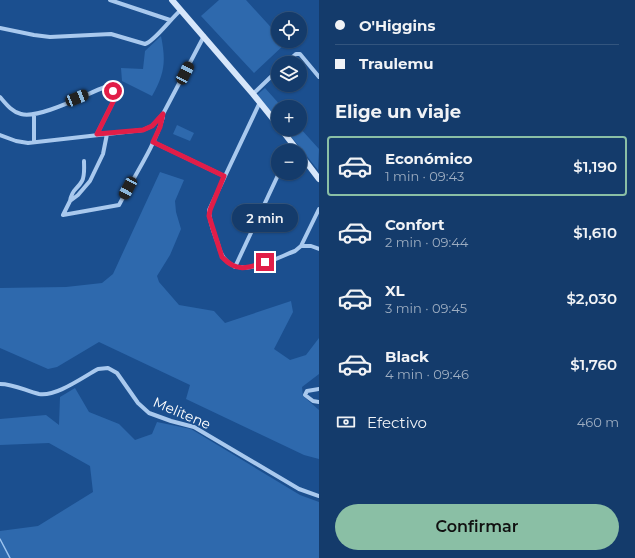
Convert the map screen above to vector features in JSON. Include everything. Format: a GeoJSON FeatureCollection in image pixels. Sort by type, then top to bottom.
{"type":"FeatureCollection","features":[{"type":"Feature","properties":{"kind":"street"},"geometry":{"type":"LineString","coordinates":[[110,0],[170,20]]}},
{"type":"Feature","properties":{"kind":"street"},"geometry":{"type":"LineString","coordinates":[[172,0],[271,116]]}},
{"type":"Feature","properties":{"kind":"street"},"geometry":{"type":"LineString","coordinates":[[0,28],[50,37],[110,34],[145,44],[154,38],[180,10]]}},
{"type":"Feature","properties":{"kind":"street"},"geometry":{"type":"LineString","coordinates":[[84,161],[84,174],[82,181],[72,192],[70,201],[63,215],[119,205],[153,142],[160,127],[163,114],[204,36]]}},
{"type":"Feature","properties":{"kind":"street"},"geometry":{"type":"LineString","coordinates":[[307,62],[319,77]]}},
{"type":"Feature","properties":{"kind":"street"},"geometry":{"type":"LineString","coordinates":[[253,94],[271,77]]}},
{"type":"Feature","properties":{"kind":"street"},"geometry":{"type":"LineString","coordinates":[[0,97],[10,108],[16,112],[27,115],[53,108],[105,87],[113,91],[115,98],[97,134]]}},
{"type":"Feature","properties":{"kind":"street"},"geometry":{"type":"LineString","coordinates":[[260,102],[224,176],[210,210],[209,216],[222,257],[235,267],[242,268],[252,267],[296,251],[301,246],[319,209]]}},
{"type":"Feature","properties":{"kind":"street"},"geometry":{"type":"LineString","coordinates":[[34,114],[34,142]]}},
{"type":"Feature","properties":{"kind":"street"},"geometry":{"type":"LineString","coordinates":[[0,135],[16,141],[34,142],[143,130],[152,126],[163,114]]}},
{"type":"Feature","properties":{"kind":"street"},"geometry":{"type":"LineString","coordinates":[[70,201],[78,195],[90,181],[103,154],[107,134]]}},
{"type":"Feature","properties":{"kind":"street"},"geometry":{"type":"LineString","coordinates":[[286,136],[292,144]]}},
{"type":"Feature","properties":{"kind":"street"},"geometry":{"type":"LineString","coordinates":[[153,142],[224,176]]}},
{"type":"Feature","properties":{"kind":"street"},"geometry":{"type":"LineString","coordinates":[[307,163],[319,178]]}},
{"type":"Feature","properties":{"kind":"street"},"geometry":{"type":"LineString","coordinates":[[235,267],[276,180]]}},
{"type":"Feature","properties":{"kind":"street"},"geometry":{"type":"LineString","coordinates":[[301,246],[311,246],[319,249]]}},
{"type":"Feature","properties":{"kind":"street","name":"Melitene"},"geometry":{"type":"LineString","coordinates":[[0,384],[22,388],[40,394],[50,394],[98,369],[111,369],[117,373],[138,403],[149,414],[194,427],[299,489],[319,496]]}},
{"type":"Feature","properties":{"kind":"street"},"geometry":{"type":"LineString","coordinates":[[319,389],[307,391],[305,395],[313,401],[319,402]]}},
{"type":"Feature","properties":{"kind":"shaded area"},"geometry":{"type":"Polygon","coordinates":[[[219,0],[246,0],[271,27],[271,48],[281,48],[254,73],[201,16],[219,0]]]}},
{"type":"Feature","properties":{"kind":"shaded area"},"geometry":{"type":"Polygon","coordinates":[[[161,36],[164,53],[162,74],[152,96],[122,81],[121,68],[143,69],[145,51],[161,36]]]}},
{"type":"Feature","properties":{"kind":"shaded area"},"geometry":{"type":"Polygon","coordinates":[[[265,88],[276,100],[271,100],[271,112],[257,95],[265,88]]]}},
{"type":"Feature","properties":{"kind":"shaded area"},"geometry":{"type":"Polygon","coordinates":[[[177,125],[194,133],[190,141],[173,134],[177,125]]]}},
{"type":"Feature","properties":{"kind":"shaded area"},"geometry":{"type":"Polygon","coordinates":[[[291,136],[307,136],[319,149],[318,170],[307,156],[307,144],[297,144],[291,136]]]}},
{"type":"Feature","properties":{"kind":"shaded area"},"geometry":{"type":"Polygon","coordinates":[[[160,172],[184,180],[175,201],[176,212],[181,229],[170,255],[157,276],[159,282],[179,305],[214,311],[225,323],[291,301],[293,312],[274,349],[290,360],[306,355],[319,338],[319,374],[302,387],[303,396],[319,410],[319,459],[304,455],[186,399],[190,385],[99,342],[57,367],[48,369],[0,348],[0,288],[66,287],[102,283],[113,274],[160,172]]]}},
{"type":"Feature","properties":{"kind":"shaded area"},"geometry":{"type":"Polygon","coordinates":[[[75,388],[89,412],[119,424],[135,440],[152,434],[157,422],[191,429],[300,495],[319,502],[319,558],[0,558],[0,531],[38,526],[93,492],[90,466],[49,443],[0,445],[0,419],[46,415],[59,425],[60,397],[75,388]]]}},
{"type":"Feature","properties":{"kind":"waterway"},"geometry":{"type":"LineString","coordinates":[[0,539],[10,558]]}},
{"type":"Feature","properties":{"kind":"route"},"geometry":{"type":"LineString","coordinates":[[113,91],[115,98],[97,134],[143,130],[152,126],[163,114],[160,127],[153,142],[224,176],[209,216],[222,257],[235,267],[242,268],[252,267],[265,262]]}}]}
